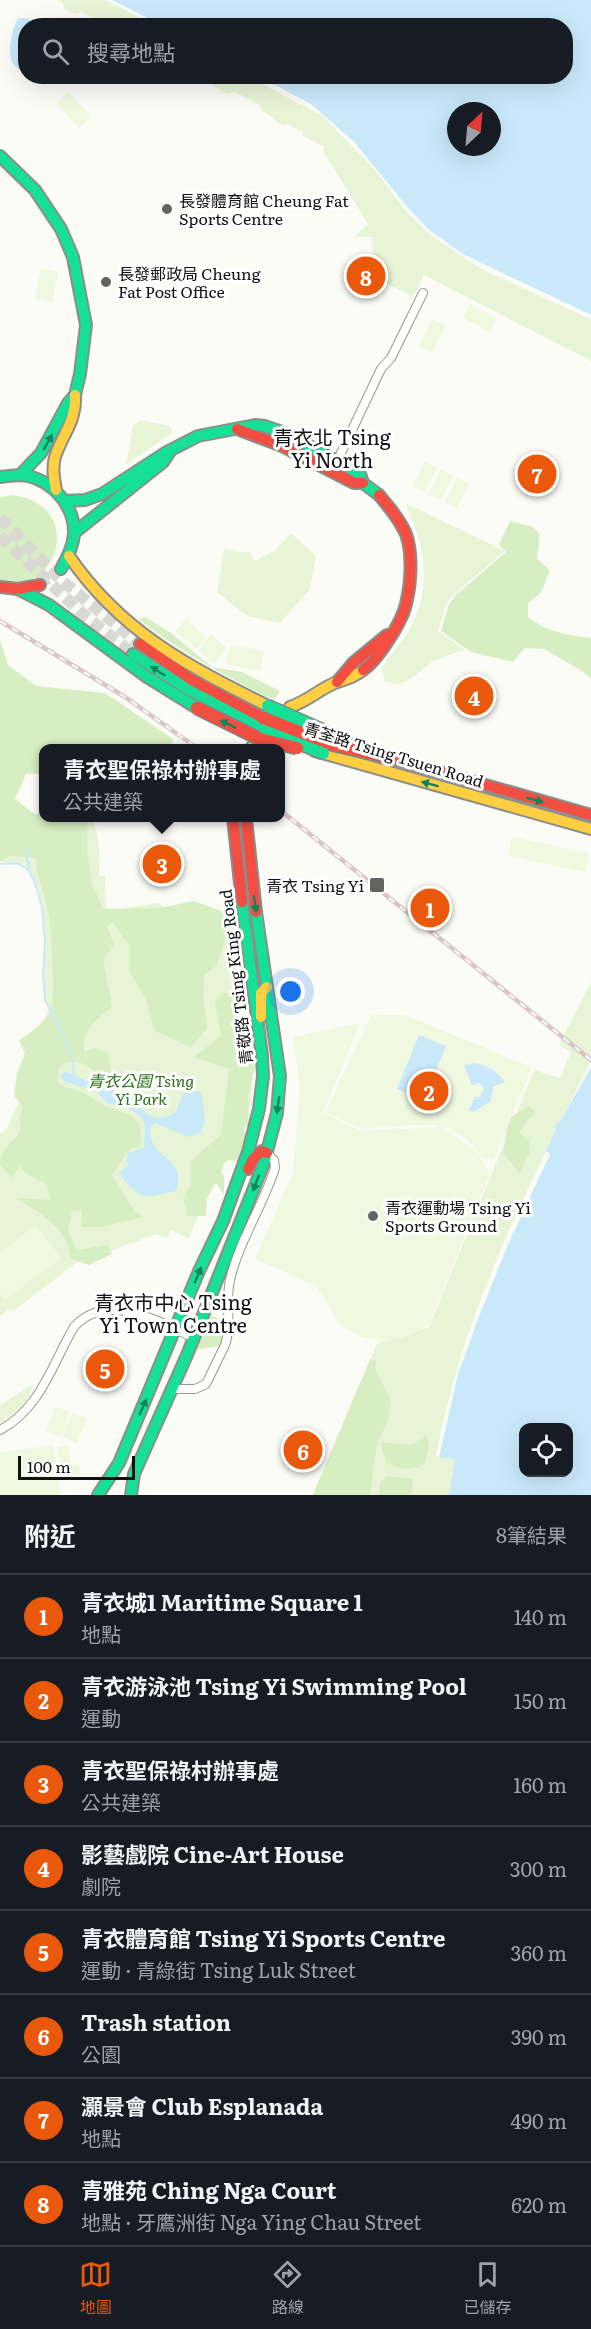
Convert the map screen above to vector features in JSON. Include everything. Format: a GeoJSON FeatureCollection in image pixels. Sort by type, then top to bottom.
{"type":"FeatureCollection","features":[{"type":"Feature","properties":{"kind":"main road"},"geometry":{"type":"LineString","coordinates":[[0,156],[25,179],[61,229],[73,257],[86,325],[75,395],[77,407],[55,457],[53,474],[56,490]]}},
{"type":"Feature","properties":{"kind":"main road"},"geometry":{"type":"LineString","coordinates":[[20,475],[33,464],[41,453],[68,403],[75,395]]}},
{"type":"Feature","properties":{"kind":"main road"},"geometry":{"type":"LineString","coordinates":[[65,501],[80,503],[97,497],[120,484],[157,457],[198,436],[252,424],[266,426],[335,466],[360,474],[363,483],[391,508],[406,535],[410,582],[406,606],[380,655],[371,665],[349,680],[337,682],[292,710]]}},
{"type":"Feature","properties":{"kind":"main road"},"geometry":{"type":"LineString","coordinates":[[74,533],[163,462],[171,450]]}},
{"type":"Feature","properties":{"kind":"main road"},"geometry":{"type":"LineString","coordinates":[[0,477],[20,475],[40,479],[56,490],[65,501],[71,514],[74,533],[69,556],[61,569]]}},
{"type":"Feature","properties":{"kind":"main road"},"geometry":{"type":"LineString","coordinates":[[69,556],[90,585],[128,621],[171,652],[225,685],[316,728],[384,756]]}},
{"type":"Feature","properties":{"kind":"main road"},"geometry":{"type":"LineString","coordinates":[[18,589],[40,585]]}},
{"type":"Feature","properties":{"kind":"main road"},"geometry":{"type":"LineString","coordinates":[[0,586],[18,589],[49,605],[147,677],[215,718],[260,739],[282,744]]}},
{"type":"Feature","properties":{"kind":"main road","name":"青荃路 Tsing Tsuen Road"},"geometry":{"type":"LineString","coordinates":[[591,815],[384,756],[334,745],[263,718],[136,649],[187,689],[223,709],[323,753],[591,829]]}},
{"type":"Feature","properties":{"kind":"main road"},"geometry":{"type":"LineString","coordinates":[[285,745],[323,753]]}},
{"type":"Feature","properties":{"kind":"main road","name":"青敬路 Tsing King Road"},"geometry":{"type":"LineString","coordinates":[[131,1495],[134,1474],[194,1338],[267,1153],[279,1102],[280,1076],[262,991],[234,822]]}},
{"type":"Feature","properties":{"kind":"main road","name":"青敬路 Tsing King Road"},"geometry":{"type":"LineString","coordinates":[[98,1495],[119,1463],[232,1199],[233,1189],[248,1152],[259,1109],[263,1076],[260,1039],[262,991],[246,822]]}},
{"type":"Feature","properties":{"kind":"main road"},"geometry":{"type":"LineString","coordinates":[[238,853],[248,834]]}},
{"type":"Feature","properties":{"kind":"main road"},"geometry":{"type":"LineString","coordinates":[[232,1199],[239,1192],[253,1159],[262,1151],[267,1153]]}},
{"type":"Feature","properties":{"kind":"street"},"geometry":{"type":"LineString","coordinates":[[335,466],[381,369],[391,358],[423,293]]}},
{"type":"Feature","properties":{"kind":"street"},"geometry":{"type":"LineString","coordinates":[[172,1389],[200,1388],[210,1379],[227,1339],[230,1279],[275,1168],[274,1160],[267,1153]]}},
{"type":"Feature","properties":{"kind":"street"},"geometry":{"type":"LineString","coordinates":[[0,1430],[21,1414],[37,1397],[70,1333],[81,1319],[95,1311],[117,1309],[176,1329],[194,1338]]}},
{"type":"Feature","properties":{"kind":"green space"},"geometry":{"type":"Polygon","coordinates":[[[57,0],[106,0],[140,18],[93,18],[81,12],[75,14],[64,9],[63,3],[57,0]]]}},
{"type":"Feature","properties":{"kind":"green space"},"geometry":{"type":"Polygon","coordinates":[[[212,84],[262,84],[323,116],[377,172],[404,209],[429,234],[483,270],[591,319],[591,361],[424,275],[413,297],[382,281],[373,270],[372,237],[354,237],[368,224],[323,151],[325,147],[303,136],[303,132],[287,124],[283,126],[262,111],[260,105],[235,92],[228,94],[212,84]]]}},
{"type":"Feature","properties":{"kind":"green space"},"geometry":{"type":"Polygon","coordinates":[[[68,92],[91,116],[79,128],[56,104],[68,92]]]}},
{"type":"Feature","properties":{"kind":"green space"},"geometry":{"type":"Polygon","coordinates":[[[41,268],[58,272],[52,303],[35,299],[41,268]]]}},
{"type":"Feature","properties":{"kind":"green space"},"geometry":{"type":"Polygon","coordinates":[[[470,304],[497,318],[490,332],[463,318],[470,304]]]}},
{"type":"Feature","properties":{"kind":"green space"},"geometry":{"type":"Polygon","coordinates":[[[432,319],[446,326],[432,353],[419,346],[432,319]]]}},
{"type":"Feature","properties":{"kind":"green space"},"geometry":{"type":"Polygon","coordinates":[[[140,420],[169,426],[173,432],[126,465],[133,426],[140,420]]]}},
{"type":"Feature","properties":{"kind":"green space"},"geometry":{"type":"Polygon","coordinates":[[[425,461],[437,468],[425,492],[413,486],[425,461]]]}},
{"type":"Feature","properties":{"kind":"green space"},"geometry":{"type":"Polygon","coordinates":[[[441,469],[453,476],[441,500],[428,494],[441,469]]]}},
{"type":"Feature","properties":{"kind":"green space"},"geometry":{"type":"Polygon","coordinates":[[[457,478],[469,484],[457,508],[445,502],[457,478]]]}},
{"type":"Feature","properties":{"kind":"green space"},"geometry":{"type":"Polygon","coordinates":[[[13,495],[36,503],[50,516],[57,532],[56,549],[48,565],[36,577],[20,583],[0,580],[0,497],[13,495]]]}},
{"type":"Feature","properties":{"kind":"green space"},"geometry":{"type":"Polygon","coordinates":[[[405,503],[505,551],[453,595],[446,604],[438,631],[465,650],[434,661],[406,681],[393,683],[385,681],[382,668],[411,627],[418,611],[424,580],[421,549],[405,503]]]}},
{"type":"Feature","properties":{"kind":"green space"},"geometry":{"type":"Polygon","coordinates":[[[510,521],[533,527],[540,534],[537,559],[550,570],[541,593],[528,603],[528,617],[550,629],[591,638],[591,679],[582,671],[544,649],[525,648],[513,662],[471,652],[441,631],[449,604],[456,595],[506,552],[499,544],[510,521]]]}},
{"type":"Feature","properties":{"kind":"green space"},"geometry":{"type":"Polygon","coordinates":[[[291,533],[316,556],[310,589],[280,623],[247,616],[217,592],[224,549],[250,553],[254,561],[275,551],[291,533]]]}},
{"type":"Feature","properties":{"kind":"green space"},"geometry":{"type":"Polygon","coordinates":[[[146,617],[171,633],[212,667],[242,672],[280,691],[274,700],[221,673],[170,642],[138,619],[146,617]]]}},
{"type":"Feature","properties":{"kind":"green space"},"geometry":{"type":"Polygon","coordinates":[[[186,619],[207,637],[196,649],[175,631],[186,619]]]}},
{"type":"Feature","properties":{"kind":"green space"},"geometry":{"type":"Polygon","coordinates":[[[211,634],[227,648],[213,664],[198,650],[211,634]]]}},
{"type":"Feature","properties":{"kind":"green space"},"geometry":{"type":"Polygon","coordinates":[[[0,640],[8,665],[36,686],[105,693],[173,739],[172,744],[39,744],[39,774],[26,774],[15,799],[36,815],[39,813],[39,822],[88,822],[87,851],[91,881],[103,909],[160,908],[194,901],[235,916],[217,965],[204,975],[203,997],[207,1028],[191,1047],[155,1031],[146,999],[129,970],[129,945],[113,922],[107,926],[114,945],[103,959],[112,1007],[90,1026],[85,1037],[84,1052],[94,1048],[108,1053],[112,1078],[105,1079],[84,1064],[73,1062],[60,1066],[58,1079],[61,1085],[128,1114],[138,1123],[142,1142],[139,1146],[130,1149],[112,1175],[135,1212],[143,1217],[102,1227],[81,1227],[82,1211],[72,1210],[68,1232],[77,1250],[108,1245],[112,1254],[89,1265],[70,1258],[64,1238],[51,1222],[16,1198],[50,1200],[47,1184],[25,1173],[20,1166],[11,1178],[0,1164],[4,1152],[18,1136],[21,1124],[19,1119],[23,1107],[14,1096],[17,1074],[25,1053],[19,1040],[33,1031],[46,1018],[51,1008],[53,989],[49,920],[37,872],[36,858],[10,856],[0,862],[0,640]]]}},
{"type":"Feature","properties":{"kind":"green space"},"geometry":{"type":"Polygon","coordinates":[[[230,645],[264,651],[260,671],[226,664],[230,645]]]}},
{"type":"Feature","properties":{"kind":"green space","name":"青衣公園 Tsing Yi Park"},"geometry":{"type":"Polygon","coordinates":[[[44,822],[93,822],[99,846],[99,876],[105,876],[106,911],[158,903],[198,924],[231,921],[237,937],[230,939],[236,1020],[253,1066],[251,1103],[243,1134],[233,1158],[218,1167],[189,1238],[170,1230],[167,1239],[157,1234],[76,1263],[12,1312],[9,1309],[0,1316],[0,1134],[7,1128],[26,1086],[43,1035],[48,1007],[43,988],[45,941],[42,907],[32,875],[23,865],[3,864],[2,858],[44,822]]]}},
{"type":"Feature","properties":{"kind":"green space"},"geometry":{"type":"Polygon","coordinates":[[[512,837],[589,853],[585,872],[508,856],[512,837]]]}},
{"type":"Feature","properties":{"kind":"green space"},"geometry":{"type":"Polygon","coordinates":[[[591,982],[591,1061],[560,1122],[554,1128],[557,1129],[501,1248],[456,1371],[436,1456],[455,1459],[449,1495],[313,1495],[377,1344],[429,1327],[534,1070],[560,1078],[571,1052],[559,1045],[591,982]]]}},
{"type":"Feature","properties":{"kind":"green space"},"geometry":{"type":"Polygon","coordinates":[[[224,992],[234,997],[251,1040],[259,1049],[248,1098],[249,1124],[243,1128],[249,1140],[241,1161],[226,1160],[221,1172],[224,1176],[224,1195],[216,1183],[207,1198],[206,1216],[188,1216],[183,1199],[191,1185],[191,1161],[221,1135],[229,1069],[194,1057],[221,1036],[215,1002],[224,992]]]}},
{"type":"Feature","properties":{"kind":"green space","name":"青衣運動場 Tsing Yi Sports Ground"},"geometry":{"type":"Polygon","coordinates":[[[371,1015],[404,1015],[529,1066],[531,1070],[496,1155],[492,1159],[483,1159],[475,1149],[465,1139],[454,1131],[442,1127],[474,1149],[490,1173],[429,1324],[404,1338],[381,1341],[358,1336],[340,1324],[316,1286],[255,1259],[293,1172],[300,1087],[293,1037],[360,1023],[323,1113],[362,1131],[440,1127],[408,1125],[362,1129],[325,1113],[371,1015]]]}},
{"type":"Feature","properties":{"kind":"green space"},"geometry":{"type":"Polygon","coordinates":[[[529,1106],[536,1114],[528,1119],[519,1133],[530,1141],[529,1154],[520,1173],[503,1154],[508,1119],[529,1106]]]}},
{"type":"Feature","properties":{"kind":"green space"},"geometry":{"type":"Polygon","coordinates":[[[36,1225],[61,1258],[5,1300],[0,1294],[0,1252],[36,1225]]]}},
{"type":"Feature","properties":{"kind":"green space"},"geometry":{"type":"Polygon","coordinates":[[[210,1315],[222,1320],[223,1340],[220,1346],[195,1350],[210,1315]]]}},
{"type":"Feature","properties":{"kind":"green space"},"geometry":{"type":"Polygon","coordinates":[[[370,1359],[376,1361],[375,1369],[391,1401],[388,1421],[377,1443],[370,1495],[313,1495],[370,1359]]]}},
{"type":"Feature","properties":{"kind":"green space"},"geometry":{"type":"Polygon","coordinates":[[[33,1384],[29,1396],[21,1406],[0,1422],[0,1405],[33,1384]]]}},
{"type":"Feature","properties":{"kind":"green space"},"geometry":{"type":"Polygon","coordinates":[[[55,1406],[70,1412],[61,1437],[46,1431],[55,1406]]]}},
{"type":"Feature","properties":{"kind":"green space"},"geometry":{"type":"Polygon","coordinates":[[[72,1413],[87,1418],[77,1443],[62,1437],[72,1413]]]}},
{"type":"Feature","properties":{"kind":"green space"},"geometry":{"type":"Polygon","coordinates":[[[426,1436],[429,1444],[425,1464],[406,1469],[386,1462],[380,1442],[411,1445],[426,1436]]]}},
{"type":"Feature","properties":{"kind":"green space"},"geometry":{"type":"Polygon","coordinates":[[[53,1445],[61,1495],[0,1495],[0,1453],[53,1445]]]}},
{"type":"Feature","properties":{"kind":"green space"},"geometry":{"type":"Polygon","coordinates":[[[68,1445],[71,1465],[79,1464],[81,1475],[62,1478],[57,1447],[68,1445]]]}},
{"type":"Feature","properties":{"kind":"green space"},"geometry":{"type":"Polygon","coordinates":[[[387,1476],[413,1479],[412,1495],[379,1495],[380,1483],[387,1476]]]}},
{"type":"Feature","properties":{"kind":"water"},"geometry":{"type":"Polygon","coordinates":[[[112,0],[591,0],[591,315],[463,254],[429,230],[354,142],[311,104],[273,84],[573,84],[573,18],[148,18],[112,0]]]}},
{"type":"Feature","properties":{"kind":"water"},"geometry":{"type":"Polygon","coordinates":[[[18,18],[18,68],[10,57],[13,32],[18,18]]]}},
{"type":"Feature","properties":{"kind":"water"},"geometry":{"type":"Polygon","coordinates":[[[419,1035],[446,1046],[424,1100],[397,1089],[419,1035]]]}},
{"type":"Feature","properties":{"kind":"water"},"geometry":{"type":"Polygon","coordinates":[[[475,1063],[492,1069],[505,1082],[493,1087],[491,1101],[473,1112],[469,1110],[475,1097],[480,1097],[484,1089],[479,1083],[472,1085],[464,1065],[475,1063]]]}},
{"type":"Feature","properties":{"kind":"water"},"geometry":{"type":"Polygon","coordinates":[[[591,1067],[591,1495],[449,1495],[455,1459],[439,1457],[458,1374],[507,1247],[550,1154],[546,1151],[556,1130],[554,1128],[558,1121],[560,1122],[591,1067]]]}},
{"type":"Feature","properties":{"kind":"water"},"geometry":{"type":"Polygon","coordinates":[[[65,1071],[100,1087],[113,1085],[115,1094],[129,1095],[144,1111],[160,1118],[175,1113],[185,1089],[201,1092],[205,1121],[201,1132],[188,1137],[155,1123],[151,1126],[151,1139],[155,1147],[175,1167],[178,1181],[176,1191],[147,1196],[135,1191],[127,1183],[119,1172],[128,1166],[126,1159],[128,1153],[144,1148],[143,1119],[128,1108],[107,1103],[97,1092],[64,1081],[61,1076],[65,1071]]]}},
{"type":"Feature","properties":{"kind":"waterway"},"geometry":{"type":"LineString","coordinates":[[28,848],[26,857],[30,866],[28,870],[34,880],[42,907],[45,941],[43,974],[45,1000],[71,1051],[74,1075]]}},
{"type":"Feature","properties":{"kind":"waterway"},"geometry":{"type":"LineString","coordinates":[[0,864],[17,863],[28,870]]}},
{"type":"Feature","properties":{"kind":"tunnel"},"geometry":{"type":"LineString","coordinates":[[0,518],[61,580],[140,644]]}},
{"type":"Feature","properties":{"kind":"tunnel"},"geometry":{"type":"LineString","coordinates":[[0,536],[85,616],[133,654]]}},
{"type":"Feature","properties":{"kind":"tunnel"},"geometry":{"type":"LineString","coordinates":[[40,585],[61,569]]}},
{"type":"Feature","properties":{"kind":"railway"},"geometry":{"type":"LineString","coordinates":[[0,621],[125,697],[191,744]]}},
{"type":"Feature","properties":{"kind":"railway"},"geometry":{"type":"LineString","coordinates":[[285,814],[591,1060]]}},
{"type":"Feature","properties":{"kind":"traffic: fast"},"geometry":{"type":"LineString","coordinates":[[0,156],[35,190],[61,229],[73,257],[86,325],[75,395],[68,403],[41,453],[20,475]]}},
{"type":"Feature","properties":{"kind":"traffic: fast"},"geometry":{"type":"LineString","coordinates":[[65,501],[85,500],[102,494],[165,453],[198,436],[255,425],[288,434],[360,474],[363,483],[379,495]]}},
{"type":"Feature","properties":{"kind":"traffic: fast"},"geometry":{"type":"LineString","coordinates":[[74,533],[163,462],[171,450]]}},
{"type":"Feature","properties":{"kind":"traffic: fast"},"geometry":{"type":"LineString","coordinates":[[0,477],[21,475],[37,479],[54,490],[67,505],[74,534],[71,548],[61,569]]}},
{"type":"Feature","properties":{"kind":"traffic: fast"},"geometry":{"type":"LineString","coordinates":[[18,589],[49,605],[147,677],[197,708]]}},
{"type":"Feature","properties":{"kind":"traffic: fast"},"geometry":{"type":"LineString","coordinates":[[133,654],[187,689],[265,729]]}},
{"type":"Feature","properties":{"kind":"traffic: fast"},"geometry":{"type":"LineString","coordinates":[[268,706],[349,742]]}},
{"type":"Feature","properties":{"kind":"traffic: fast"},"geometry":{"type":"LineString","coordinates":[[265,729],[323,753]]}},
{"type":"Feature","properties":{"kind":"traffic: fast"},"geometry":{"type":"LineString","coordinates":[[98,1495],[119,1463],[199,1271],[223,1221],[248,1152],[259,1109],[263,1076],[262,1056],[242,902]]}},
{"type":"Feature","properties":{"kind":"traffic: fast"},"geometry":{"type":"LineString","coordinates":[[131,1495],[134,1474],[187,1355],[264,1163],[277,1113],[280,1076],[256,912]]}},
{"type":"Feature","properties":{"kind":"traffic: slow"},"geometry":{"type":"LineString","coordinates":[[56,490],[54,461],[74,412],[75,395]]}},
{"type":"Feature","properties":{"kind":"traffic: slow"},"geometry":{"type":"LineString","coordinates":[[69,556],[110,606],[134,626],[184,661],[268,706]]}},
{"type":"Feature","properties":{"kind":"traffic: slow"},"geometry":{"type":"LineString","coordinates":[[290,707],[363,670]]}},
{"type":"Feature","properties":{"kind":"traffic: slow"},"geometry":{"type":"LineString","coordinates":[[315,751],[591,829]]}},
{"type":"Feature","properties":{"kind":"traffic: slow"},"geometry":{"type":"LineString","coordinates":[[261,1017],[261,993],[267,987]]}},
{"type":"Feature","properties":{"kind":"traffic: jam"},"geometry":{"type":"LineString","coordinates":[[237,429],[282,446],[354,483],[363,483]]}},
{"type":"Feature","properties":{"kind":"traffic: jam"},"geometry":{"type":"LineString","coordinates":[[363,670],[389,640],[400,620],[406,604],[410,578],[410,551],[406,534],[379,495]]}},
{"type":"Feature","properties":{"kind":"traffic: jam"},"geometry":{"type":"LineString","coordinates":[[0,587],[18,589],[40,585]]}},
{"type":"Feature","properties":{"kind":"traffic: jam"},"geometry":{"type":"LineString","coordinates":[[337,682],[353,663],[387,635]]}},
{"type":"Feature","properties":{"kind":"traffic: jam"},"geometry":{"type":"LineString","coordinates":[[140,644],[192,680],[263,718]]}},
{"type":"Feature","properties":{"kind":"traffic: jam"},"geometry":{"type":"LineString","coordinates":[[197,708],[260,739],[281,744]]}},
{"type":"Feature","properties":{"kind":"traffic: jam"},"geometry":{"type":"LineString","coordinates":[[263,718],[334,745],[384,756]]}},
{"type":"Feature","properties":{"kind":"traffic: jam"},"geometry":{"type":"LineString","coordinates":[[285,745],[297,748]]}},
{"type":"Feature","properties":{"kind":"traffic: jam"},"geometry":{"type":"LineString","coordinates":[[384,756],[591,815]]}},
{"type":"Feature","properties":{"kind":"traffic: jam"},"geometry":{"type":"LineString","coordinates":[[233,822],[242,902]]}},
{"type":"Feature","properties":{"kind":"traffic: jam"},"geometry":{"type":"LineString","coordinates":[[246,822],[256,912]]}},
{"type":"Feature","properties":{"kind":"traffic: jam"},"geometry":{"type":"LineString","coordinates":[[248,1169],[253,1159],[262,1151],[267,1153]]}},
{"type":"Feature","properties":{"kind":"place","name":"長發體育館 Cheung Fat Sports Centre"},"geometry":{"type":"Point","coordinates":[167,209]}},
{"type":"Feature","properties":{"kind":"place","name":"青雅苑 Ching Nga Court"},"geometry":{"type":"Point","coordinates":[366,276]}},
{"type":"Feature","properties":{"kind":"place","name":"長發郵政局 Cheung Fat Post Office"},"geometry":{"type":"Point","coordinates":[106,282]}},
{"type":"Feature","properties":{"kind":"place","name":"灝景會 Club Esplanada"},"geometry":{"type":"Point","coordinates":[537,474]}},
{"type":"Feature","properties":{"kind":"place","name":"影藝戲院 Cine-Art House"},"geometry":{"type":"Point","coordinates":[474,696]}},
{"type":"Feature","properties":{"kind":"place","name":"青衣聖保祿村辦事處"},"geometry":{"type":"Point","coordinates":[162,864]}},
{"type":"Feature","properties":{"kind":"place","name":"青衣 Tsing Yi"},"geometry":{"type":"Point","coordinates":[377,885]}},
{"type":"Feature","properties":{"kind":"place","name":"青衣城1 Maritime Square 1"},"geometry":{"type":"Point","coordinates":[430,908]}},
{"type":"Feature","properties":{"kind":"place","name":"青衣游泳池 Tsing Yi Swimming Pool"},"geometry":{"type":"Point","coordinates":[429,1091]}},
{"type":"Feature","properties":{"kind":"place","name":"青衣運動場 Tsing Yi Sports Ground"},"geometry":{"type":"Point","coordinates":[373,1216]}},
{"type":"Feature","properties":{"kind":"place","name":"青衣體育館 Tsing Yi Sports Centre"},"geometry":{"type":"Point","coordinates":[105,1369]}},
{"type":"Feature","properties":{"kind":"place","name":"Trash station"},"geometry":{"type":"Point","coordinates":[303,1450]}},
{"type":"Feature","properties":{"kind":"district","name":"青衣北 Tsing Yi North"},"geometry":{"type":"Point","coordinates":[332,448]}},
{"type":"Feature","properties":{"kind":"district","name":"青衣市中心 Tsing Yi Town Centre"},"geometry":{"type":"Point","coordinates":[173,1312]}}]}
